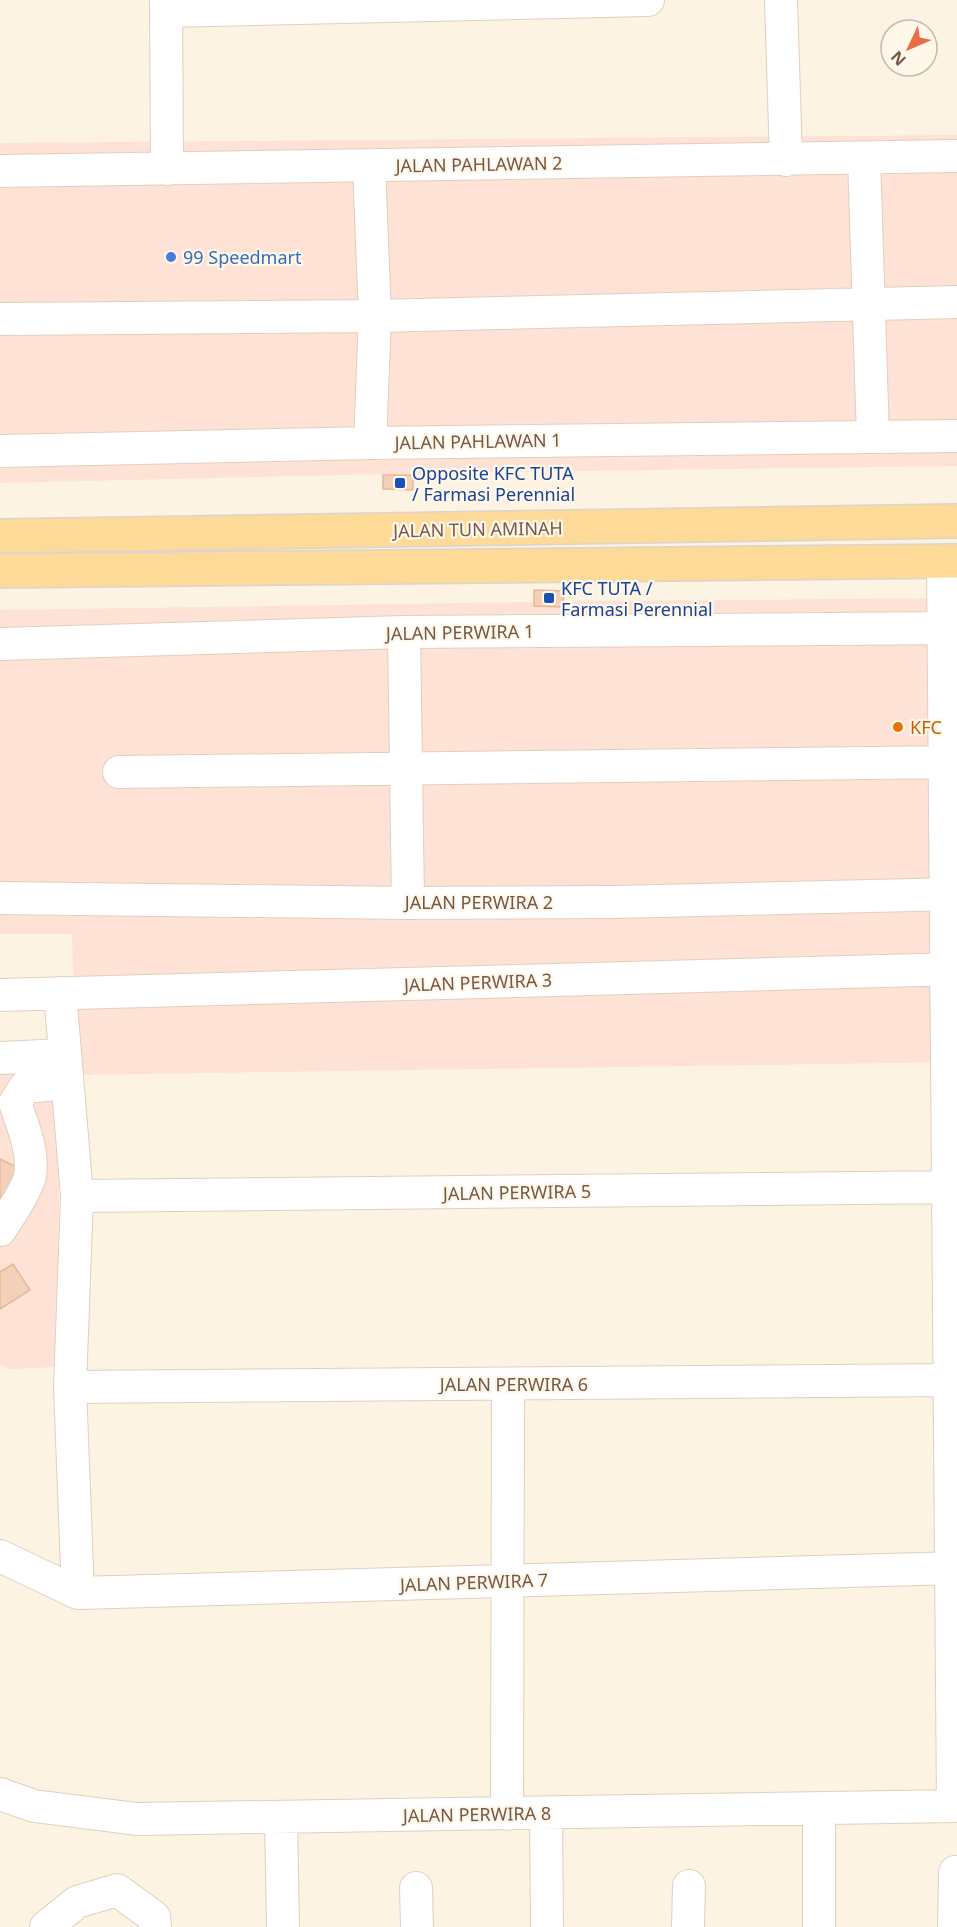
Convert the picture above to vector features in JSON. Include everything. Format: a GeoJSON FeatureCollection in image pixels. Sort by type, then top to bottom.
{"type":"FeatureCollection","features":[{"type":"Feature","properties":{"kind":"main road","name":"JALAN TUN AMINAH"},"geometry":{"type":"LineString","coordinates":[[0,536],[957,521]]}},
{"type":"Feature","properties":{"kind":"main road","name":"JALAN TUN AMINAH"},"geometry":{"type":"LineString","coordinates":[[0,571],[950,561]]}},
{"type":"Feature","properties":{"kind":"street"},"geometry":{"type":"LineString","coordinates":[[167,169],[166,5],[648,0]]}},
{"type":"Feature","properties":{"kind":"street"},"geometry":{"type":"LineString","coordinates":[[781,0],[786,160]]}},
{"type":"Feature","properties":{"kind":"street","name":"JALAN PAHLAWAN 2"},"geometry":{"type":"LineString","coordinates":[[0,171],[957,156]]}},
{"type":"Feature","properties":{"kind":"street"},"geometry":{"type":"LineString","coordinates":[[864,158],[873,437]]}},
{"type":"Feature","properties":{"kind":"street"},"geometry":{"type":"LineString","coordinates":[[369,166],[375,316],[370,443]]}},
{"type":"Feature","properties":{"kind":"street"},"geometry":{"type":"LineString","coordinates":[[0,319],[375,316],[957,302]]}},
{"type":"Feature","properties":{"kind":"street","name":"JALAN PAHLAWAN 1"},"geometry":{"type":"LineString","coordinates":[[0,451],[370,443],[957,436]]}},
{"type":"Feature","properties":{"kind":"street"},"geometry":{"type":"LineString","coordinates":[[950,561],[955,1806]]}},
{"type":"Feature","properties":{"kind":"street","name":"JALAN PERWIRA 1"},"geometry":{"type":"LineString","coordinates":[[0,644],[404,632],[950,628]]}},
{"type":"Feature","properties":{"kind":"street"},"geometry":{"type":"LineString","coordinates":[[404,632],[408,903]]}},
{"type":"Feature","properties":{"kind":"street"},"geometry":{"type":"LineString","coordinates":[[120,772],[951,762]]}},
{"type":"Feature","properties":{"kind":"street","name":"JALAN PERWIRA 2"},"geometry":{"type":"LineString","coordinates":[[0,898],[408,903],[614,902],[951,894]]}},
{"type":"Feature","properties":{"kind":"street","name":"JALAN PERWIRA 3"},"geometry":{"type":"LineString","coordinates":[[0,995],[952,969]]}},
{"type":"Feature","properties":{"kind":"street"},"geometry":{"type":"LineString","coordinates":[[60,993],[76,1196],[70,1387],[78,1593]]}},
{"type":"Feature","properties":{"kind":"street"},"geometry":{"type":"LineString","coordinates":[[0,1058],[66,1069]]}},
{"type":"Feature","properties":{"kind":"street"},"geometry":{"type":"LineString","coordinates":[[0,1230],[12,1213],[30,1177],[28,1144],[8,1102],[25,1087],[66,1069]]}},
{"type":"Feature","properties":{"kind":"street","name":"JALAN PERWIRA 5"},"geometry":{"type":"LineString","coordinates":[[76,1196],[952,1187]]}},
{"type":"Feature","properties":{"kind":"street","name":"JALAN PERWIRA 6"},"geometry":{"type":"LineString","coordinates":[[70,1387],[953,1380]]}},
{"type":"Feature","properties":{"kind":"street"},"geometry":{"type":"LineString","coordinates":[[507,1814],[508,1384]]}},
{"type":"Feature","properties":{"kind":"street","name":"JALAN PERWIRA 7"},"geometry":{"type":"LineString","coordinates":[[0,1556],[78,1593],[954,1568]]}},
{"type":"Feature","properties":{"kind":"street","name":"JALAN PERWIRA 8"},"geometry":{"type":"LineString","coordinates":[[0,1794],[34,1806],[137,1819],[955,1806]]}},
{"type":"Feature","properties":{"kind":"street"},"geometry":{"type":"LineString","coordinates":[[819,1809],[819,1927]]}},
{"type":"Feature","properties":{"kind":"street"},"geometry":{"type":"LineString","coordinates":[[546,1813],[547,1927]]}},
{"type":"Feature","properties":{"kind":"street"},"geometry":{"type":"LineString","coordinates":[[281,1817],[283,1927]]}},
{"type":"Feature","properties":{"kind":"street"},"geometry":{"type":"LineString","coordinates":[[954,1927],[955,1872]]}},
{"type":"Feature","properties":{"kind":"street"},"geometry":{"type":"LineString","coordinates":[[688,1927],[689,1886]]}},
{"type":"Feature","properties":{"kind":"street"},"geometry":{"type":"LineString","coordinates":[[416,1888],[417,1927]]}},
{"type":"Feature","properties":{"kind":"street"},"geometry":{"type":"LineString","coordinates":[[46,1927],[77,1902],[117,1890],[154,1917],[155,1927]]}},
{"type":"Feature","properties":{"kind":"shaded area"},"geometry":{"type":"Polygon","coordinates":[[[957,135],[957,466],[430,473],[0,483],[0,143],[957,135]]]}},
{"type":"Feature","properties":{"kind":"shaded area"},"geometry":{"type":"Polygon","coordinates":[[[957,598],[957,1062],[76,1075],[72,934],[0,934],[0,610],[957,598]]]}},
{"type":"Feature","properties":{"kind":"shaded area"},"geometry":{"type":"Polygon","coordinates":[[[53,1067],[59,1200],[57,1367],[10,1369],[0,1364],[0,1069],[53,1067]]]}},
{"type":"Feature","properties":{"kind":"building"},"geometry":{"type":"Polygon","coordinates":[[[383,475],[413,475],[413,490],[383,489],[383,475]]]}},
{"type":"Feature","properties":{"kind":"building"},"geometry":{"type":"Polygon","coordinates":[[[534,590],[564,591],[563,607],[534,606],[534,590]]]}},
{"type":"Feature","properties":{"kind":"building"},"geometry":{"type":"Polygon","coordinates":[[[0,1159],[25,1171],[0,1223],[0,1159]]]}},
{"type":"Feature","properties":{"kind":"building"},"geometry":{"type":"Polygon","coordinates":[[[13,1264],[30,1290],[0,1309],[0,1272],[13,1264]]]}},
{"type":"Feature","properties":{"kind":"place","name":"99 Speedmart"},"geometry":{"type":"Point","coordinates":[171,257]}},
{"type":"Feature","properties":{"kind":"place","name":"Opposite KFC TUTA / Farmasi Perennial"},"geometry":{"type":"Point","coordinates":[400,483]}},
{"type":"Feature","properties":{"kind":"place","name":"KFC TUTA / Farmasi Perennial"},"geometry":{"type":"Point","coordinates":[549,598]}},
{"type":"Feature","properties":{"kind":"place","name":"KFC"},"geometry":{"type":"Point","coordinates":[898,727]}}]}
